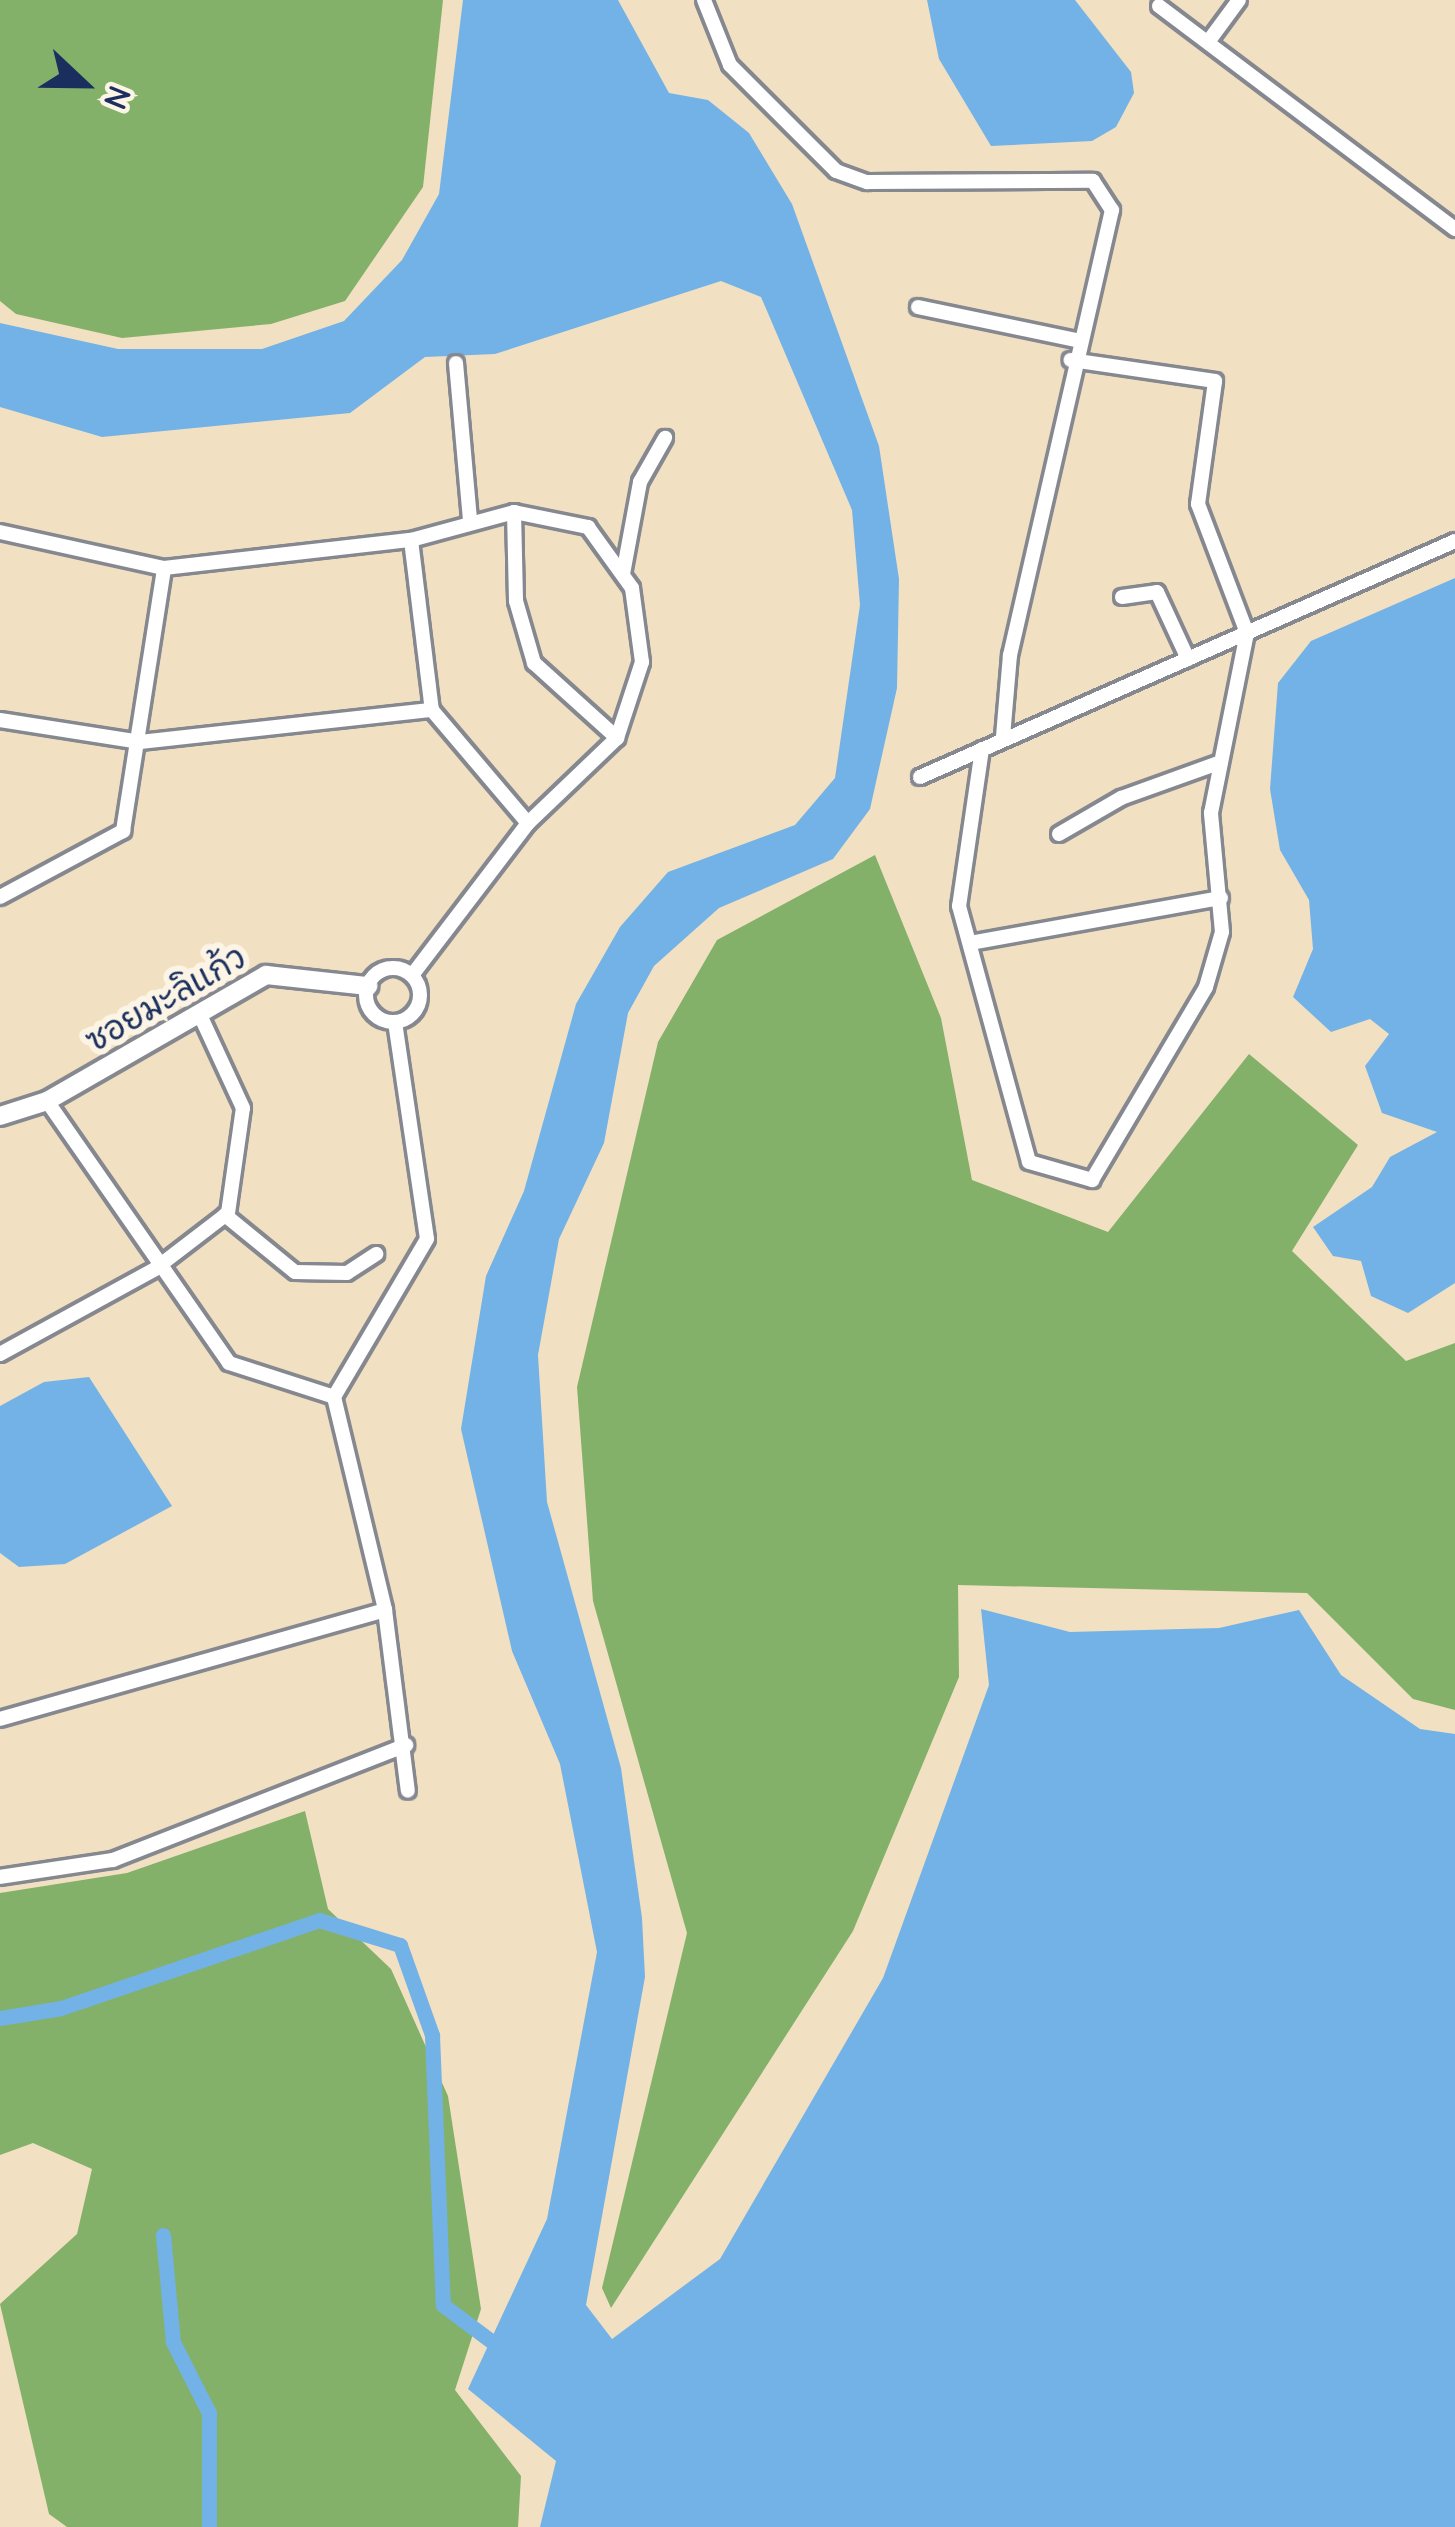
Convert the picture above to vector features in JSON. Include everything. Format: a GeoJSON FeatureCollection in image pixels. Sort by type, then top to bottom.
{"type":"FeatureCollection","features":[{"type":"Feature","properties":{"kind":"street"},"geometry":{"type":"LineString","coordinates":[[704,0],[730,65],[836,171],[868,182],[1093,182],[1112,210],[1071,360],[1003,737]]}},
{"type":"Feature","properties":{"kind":"street"},"geometry":{"type":"LineString","coordinates":[[1208,42],[1239,0]]}},
{"type":"Feature","properties":{"kind":"street"},"geometry":{"type":"LineString","coordinates":[[1159,6],[1455,229]]}},
{"type":"Feature","properties":{"kind":"street"},"geometry":{"type":"LineString","coordinates":[[918,307],[1076,340]]}},
{"type":"Feature","properties":{"kind":"street"},"geometry":{"type":"LineString","coordinates":[[982,748],[959,905],[1029,1162],[1091,1180],[1206,988],[1221,898],[1211,812],[1247,633],[1198,504],[1215,381],[1071,360]]}},
{"type":"Feature","properties":{"kind":"street"},"geometry":{"type":"LineString","coordinates":[[456,363],[470,519]]}},
{"type":"Feature","properties":{"kind":"street"},"geometry":{"type":"LineString","coordinates":[[622,574],[640,482],[664,438]]}},
{"type":"Feature","properties":{"kind":"street"},"geometry":{"type":"LineString","coordinates":[[514,512],[517,602],[534,663],[617,738]]}},
{"type":"Feature","properties":{"kind":"street"},"geometry":{"type":"LineString","coordinates":[[0,532],[164,568],[411,540],[470,519],[514,512],[588,527],[622,574],[642,662],[617,738],[528,823],[412,975],[417,1008],[395,1022]]}},
{"type":"Feature","properties":{"kind":"street"},"geometry":{"type":"LineString","coordinates":[[411,540],[432,710],[528,823]]}},
{"type":"Feature","properties":{"kind":"street"},"geometry":{"type":"LineString","coordinates":[[920,777],[1455,541]]}},
{"type":"Feature","properties":{"kind":"street"},"geometry":{"type":"LineString","coordinates":[[0,897],[123,831],[164,568]]}},
{"type":"Feature","properties":{"kind":"street"},"geometry":{"type":"LineString","coordinates":[[1122,597],[1157,592],[1188,659]]}},
{"type":"Feature","properties":{"kind":"street"},"geometry":{"type":"LineString","coordinates":[[0,720],[140,742],[432,710]]}},
{"type":"Feature","properties":{"kind":"street"},"geometry":{"type":"LineString","coordinates":[[1059,835],[1121,798],[1221,762]]}},
{"type":"Feature","properties":{"kind":"street"},"geometry":{"type":"LineString","coordinates":[[970,944],[1221,898]]}},
{"type":"Feature","properties":{"kind":"street"},"geometry":{"type":"LineString","coordinates":[[395,1022],[372,1012],[368,986],[387,968],[412,975]]}},
{"type":"Feature","properties":{"kind":"street","name":"ซอยมะลิแก้ว"},"geometry":{"type":"LineString","coordinates":[[0,1117],[47,1101],[200,1018],[266,975],[368,986]]}},
{"type":"Feature","properties":{"kind":"street"},"geometry":{"type":"LineString","coordinates":[[0,1354],[155,1269],[225,1215],[243,1108],[200,1018]]}},
{"type":"Feature","properties":{"kind":"street"},"geometry":{"type":"LineString","coordinates":[[395,1022],[427,1239],[334,1397],[385,1610],[406,1745],[408,1790]]}},
{"type":"Feature","properties":{"kind":"street"},"geometry":{"type":"LineString","coordinates":[[47,1101],[155,1269],[229,1364],[334,1397]]}},
{"type":"Feature","properties":{"kind":"street"},"geometry":{"type":"LineString","coordinates":[[225,1215],[295,1272],[347,1273],[376,1254]]}},
{"type":"Feature","properties":{"kind":"street"},"geometry":{"type":"LineString","coordinates":[[0,1719],[385,1610]]}},
{"type":"Feature","properties":{"kind":"street"},"geometry":{"type":"LineString","coordinates":[[0,1877],[113,1860],[406,1745]]}},
{"type":"Feature","properties":{"kind":"green space"},"geometry":{"type":"Polygon","coordinates":[[[0,0],[443,0],[423,187],[345,301],[271,324],[122,338],[16,314],[0,301],[0,0]]]}},
{"type":"Feature","properties":{"kind":"green space"},"geometry":{"type":"Polygon","coordinates":[[[875,855],[941,1018],[972,1180],[1108,1232],[1249,1054],[1358,1145],[1292,1251],[1406,1361],[1455,1343],[1455,1710],[1413,1699],[1307,1593],[958,1585],[959,1677],[853,1931],[611,2308],[602,2288],[687,1933],[593,1601],[577,1387],[658,1042],[717,940],[875,855]]]}},
{"type":"Feature","properties":{"kind":"green space"},"geometry":{"type":"Polygon","coordinates":[[[305,1811],[328,1909],[391,1969],[448,2096],[481,2309],[455,2390],[521,2476],[518,2527],[67,2527],[49,2514],[0,2304],[77,2234],[92,2169],[33,2143],[0,2155],[0,1893],[127,1873],[305,1811]]]}},
{"type":"Feature","properties":{"kind":"water"},"geometry":{"type":"Polygon","coordinates":[[[463,0],[618,0],[669,93],[708,100],[749,133],[792,204],[879,446],[899,579],[897,688],[870,809],[833,859],[719,908],[654,966],[628,1013],[604,1143],[559,1239],[538,1355],[547,1502],[621,1768],[642,1918],[645,1977],[586,2305],[612,2339],[720,2259],[883,1978],[989,1685],[981,1609],[1070,1632],[1219,1628],[1299,1610],[1341,1675],[1420,1729],[1455,1734],[1455,2527],[540,2527],[556,2461],[468,2389],[547,2219],[597,1952],[560,1764],[512,1651],[461,1429],[486,1276],[524,1191],[576,1004],[620,927],[668,872],[795,825],[835,778],[860,605],[852,510],[761,297],[721,281],[495,354],[425,357],[350,413],[102,437],[0,407],[0,323],[118,349],[262,349],[344,321],[402,260],[439,194],[463,0]]]}},
{"type":"Feature","properties":{"kind":"water"},"geometry":{"type":"Polygon","coordinates":[[[927,0],[1075,0],[1131,72],[1134,93],[1116,127],[1092,141],[991,146],[939,59],[927,0]]]}},
{"type":"Feature","properties":{"kind":"water"},"geometry":{"type":"Polygon","coordinates":[[[1455,578],[1455,1283],[1408,1313],[1371,1296],[1361,1261],[1333,1256],[1313,1227],[1372,1187],[1390,1157],[1437,1132],[1382,1113],[1365,1066],[1389,1034],[1370,1019],[1331,1032],[1293,997],[1313,949],[1309,900],[1280,850],[1270,789],[1278,683],[1311,641],[1455,578]]]}},
{"type":"Feature","properties":{"kind":"water"},"geometry":{"type":"Polygon","coordinates":[[[89,1377],[172,1506],[65,1564],[19,1567],[0,1553],[0,1406],[44,1382],[89,1377]]]}},
{"type":"Feature","properties":{"kind":"waterway"},"geometry":{"type":"LineString","coordinates":[[0,2018],[61,2008],[319,1920],[400,1945],[432,2035],[443,2305],[507,2353]]}},
{"type":"Feature","properties":{"kind":"waterway"},"geometry":{"type":"LineString","coordinates":[[163,2235],[173,2342],[209,2413],[209,2527]]}}]}
